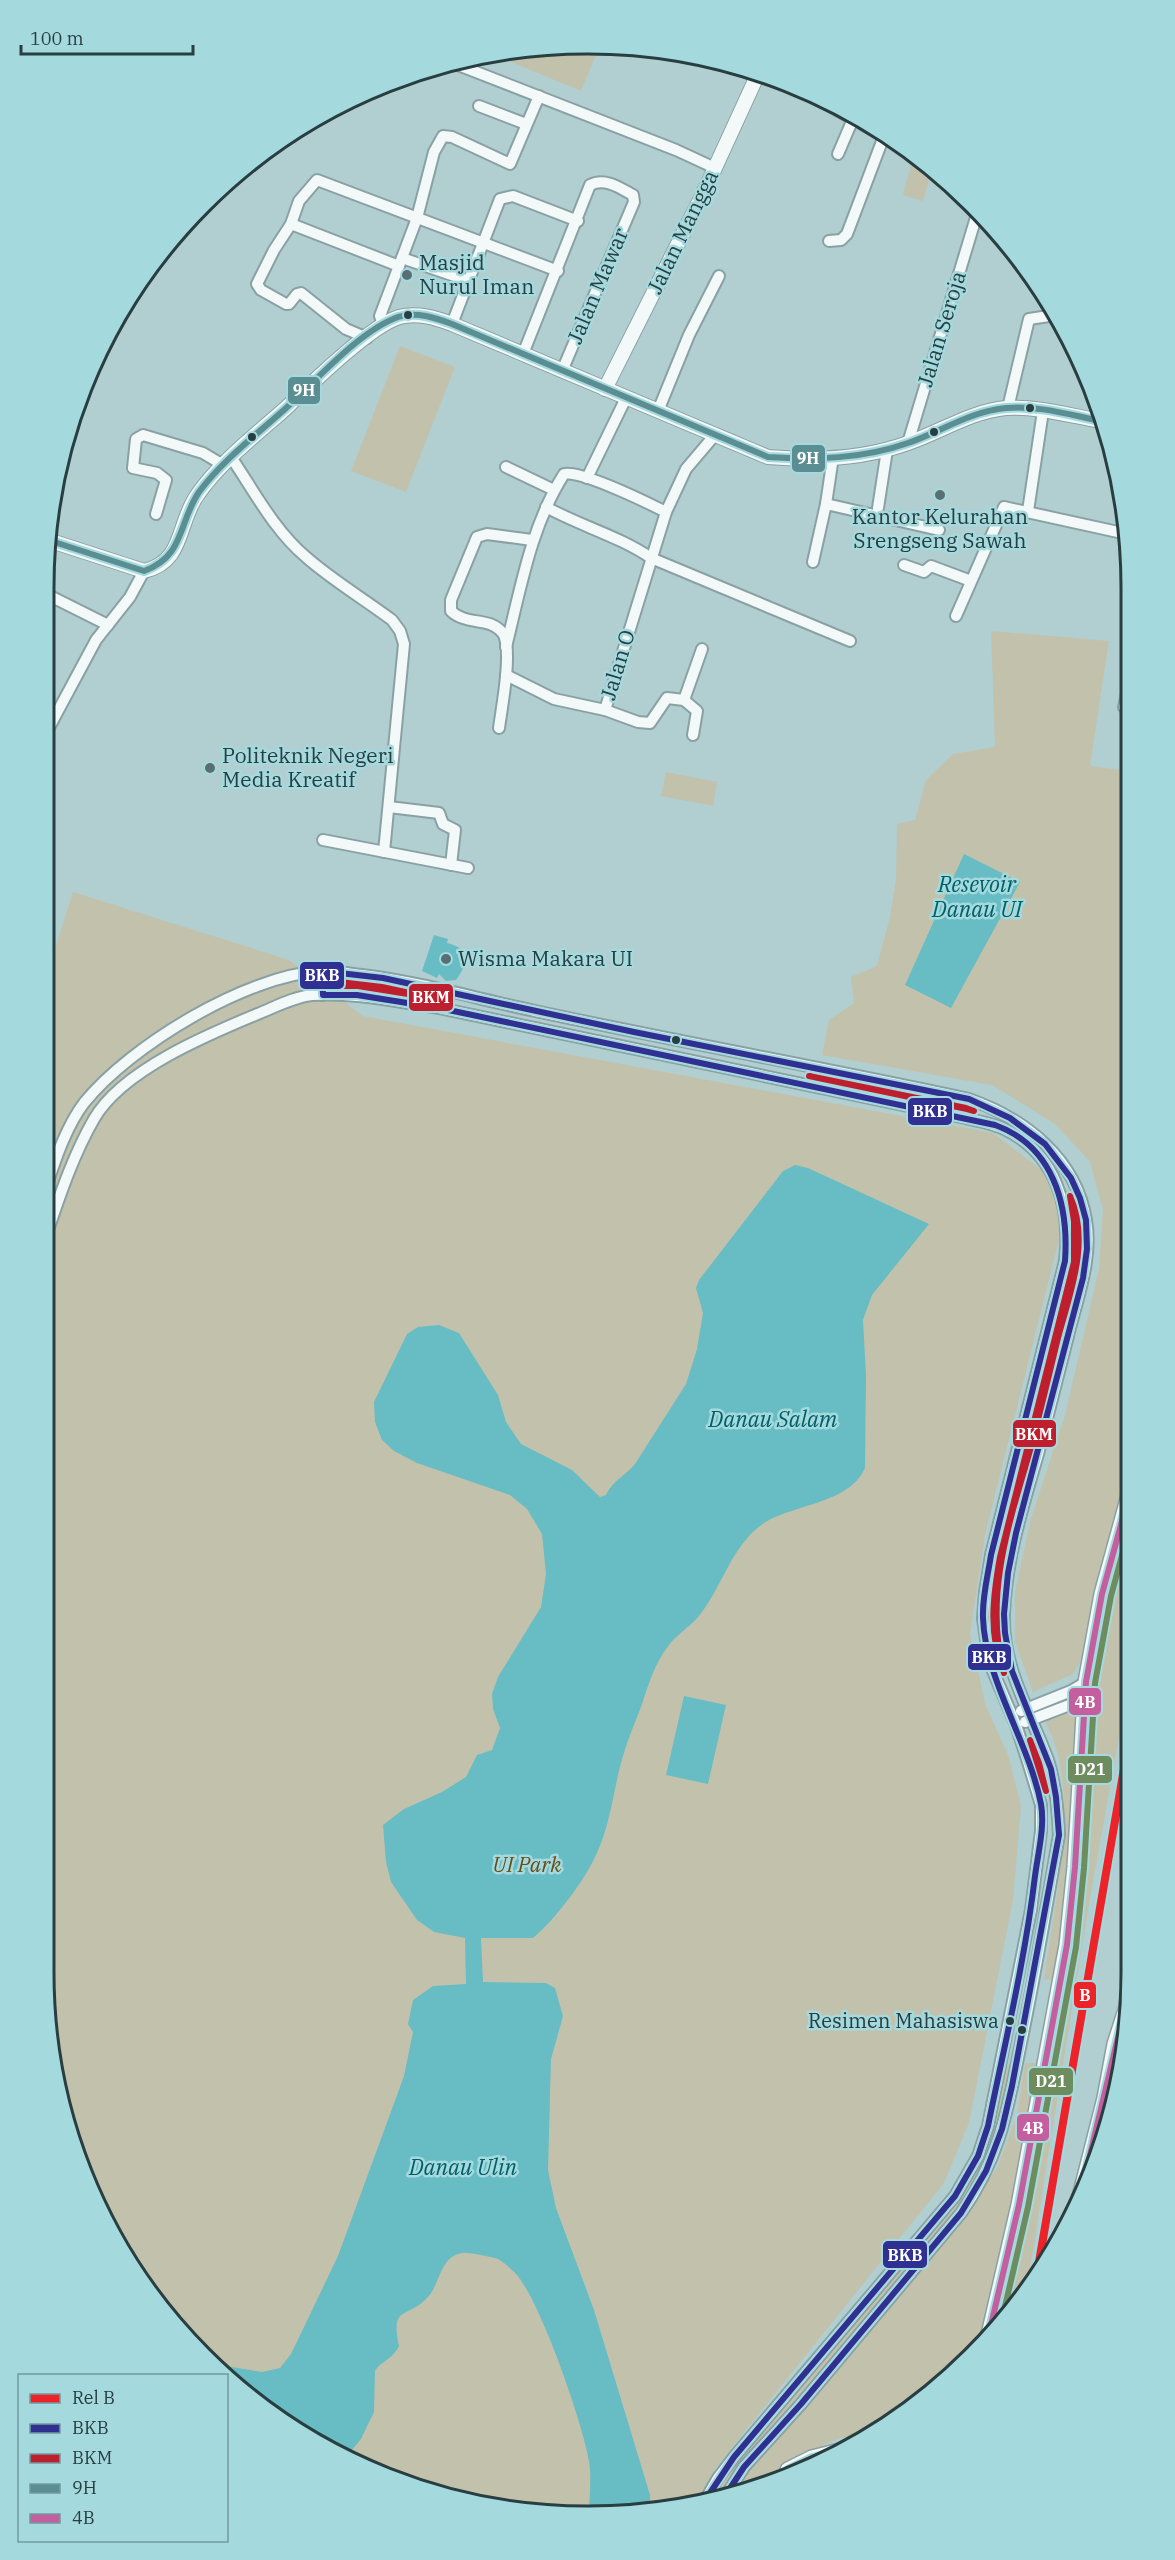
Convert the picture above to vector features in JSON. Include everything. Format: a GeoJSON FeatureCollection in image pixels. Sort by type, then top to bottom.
{"type":"FeatureCollection","features":[{"type":"Feature","properties":{"kind":"main road"},"geometry":{"type":"LineString","coordinates":[[992,2320],[1019,2205],[1067,1945],[1075,1867],[1086,1682],[1102,1594],[1121,1525]]}},
{"type":"Feature","properties":{"kind":"main road"},"geometry":{"type":"LineString","coordinates":[[1095,2136],[1116,2040]]}},
{"type":"Feature","properties":{"kind":"street"},"geometry":{"type":"LineString","coordinates":[[466,68],[676,150],[715,168]]}},
{"type":"Feature","properties":{"kind":"street","name":"Jalan Mangga"},"geometry":{"type":"LineString","coordinates":[[605,389],[715,168],[755,81]]}},
{"type":"Feature","properties":{"kind":"street"},"geometry":{"type":"LineString","coordinates":[[383,325],[380,315],[417,218],[434,152],[443,136],[452,137],[510,164],[538,96]]}},
{"type":"Feature","properties":{"kind":"street"},"geometry":{"type":"LineString","coordinates":[[479,106],[526,124]]}},
{"type":"Feature","properties":{"kind":"street"},"geometry":{"type":"LineString","coordinates":[[838,154],[851,123]]}},
{"type":"Feature","properties":{"kind":"street"},"geometry":{"type":"LineString","coordinates":[[830,241],[841,240],[847,234],[882,142]]}},
{"type":"Feature","properties":{"kind":"street"},"geometry":{"type":"LineString","coordinates":[[367,338],[346,329],[301,293],[297,294],[290,304],[286,304],[261,290],[257,284],[274,250],[291,224],[299,201],[317,180],[558,271]]}},
{"type":"Feature","properties":{"kind":"street","name":"Jalan Mawar"},"geometry":{"type":"LineString","coordinates":[[562,370],[634,202],[633,195],[611,184],[597,181],[590,185],[578,221]]}},
{"type":"Feature","properties":{"kind":"street"},"geometry":{"type":"LineString","coordinates":[[452,324],[500,199],[513,196],[578,221],[523,354]]}},
{"type":"Feature","properties":{"kind":"street","name":"Jalan Seroja"},"geometry":{"type":"LineString","coordinates":[[908,443],[975,221]]}},
{"type":"Feature","properties":{"kind":"street"},"geometry":{"type":"LineString","coordinates":[[291,224],[400,262],[469,281]]}},
{"type":"Feature","properties":{"kind":"street"},"geometry":{"type":"LineString","coordinates":[[658,411],[689,335],[718,276]]}},
{"type":"Feature","properties":{"kind":"street"},"geometry":{"type":"LineString","coordinates":[[56,543],[144,571],[157,568],[168,560],[197,495],[227,461],[329,368],[383,325],[399,317],[416,315],[452,324],[768,457],[806,460],[887,450],[976,415],[1008,408],[1094,420]]}},
{"type":"Feature","properties":{"kind":"street"},"geometry":{"type":"LineString","coordinates":[[1008,408],[1029,319],[1047,316]]}},
{"type":"Feature","properties":{"kind":"street"},"geometry":{"type":"LineString","coordinates":[[587,478],[626,398]]}},
{"type":"Feature","properties":{"kind":"street"},"geometry":{"type":"LineString","coordinates":[[1028,511],[1043,411]]}},
{"type":"Feature","properties":{"kind":"street"},"geometry":{"type":"LineString","coordinates":[[156,514],[166,480],[157,473],[133,468],[136,439],[143,435],[227,461],[278,526],[306,557],[392,620],[400,631],[404,644],[384,852]]}},
{"type":"Feature","properties":{"kind":"street","name":"Jalan O"},"geometry":{"type":"LineString","coordinates":[[506,675],[554,699],[605,710],[666,512],[686,470],[714,435]]}},
{"type":"Feature","properties":{"kind":"street"},"geometry":{"type":"LineString","coordinates":[[878,508],[887,450]]}},
{"type":"Feature","properties":{"kind":"street"},"geometry":{"type":"LineString","coordinates":[[813,562],[826,504],[833,457]]}},
{"type":"Feature","properties":{"kind":"street"},"geometry":{"type":"LineString","coordinates":[[506,467],[554,490]]}},
{"type":"Feature","properties":{"kind":"street"},"geometry":{"type":"LineString","coordinates":[[506,647],[532,540],[554,490],[564,474],[572,472],[666,512]]}},
{"type":"Feature","properties":{"kind":"street"},"geometry":{"type":"LineString","coordinates":[[826,504],[939,530]]}},
{"type":"Feature","properties":{"kind":"street"},"geometry":{"type":"LineString","coordinates":[[546,507],[575,523],[633,546],[651,558],[850,641]]}},
{"type":"Feature","properties":{"kind":"street"},"geometry":{"type":"LineString","coordinates":[[956,616],[1003,508],[1028,511],[1118,532]]}},
{"type":"Feature","properties":{"kind":"street"},"geometry":{"type":"LineString","coordinates":[[500,728],[506,675],[506,647],[503,632],[492,625],[457,617],[451,611],[451,600],[477,537],[487,534],[532,540]]}},
{"type":"Feature","properties":{"kind":"street"},"geometry":{"type":"LineString","coordinates":[[904,565],[924,572],[932,566],[971,581]]}},
{"type":"Feature","properties":{"kind":"street"},"geometry":{"type":"LineString","coordinates":[[54,718],[96,640],[130,597],[144,571]]}},
{"type":"Feature","properties":{"kind":"street"},"geometry":{"type":"LineString","coordinates":[[54,598],[108,625]]}},
{"type":"Feature","properties":{"kind":"street"},"geometry":{"type":"LineString","coordinates":[[684,700],[702,649]]}},
{"type":"Feature","properties":{"kind":"street"},"geometry":{"type":"LineString","coordinates":[[605,710],[638,722],[650,723],[667,698],[684,700],[697,711],[693,735]]}},
{"type":"Feature","properties":{"kind":"street"},"geometry":{"type":"LineString","coordinates":[[389,807],[439,813],[443,824],[454,830],[451,865]]}},
{"type":"Feature","properties":{"kind":"street"},"geometry":{"type":"LineString","coordinates":[[323,840],[468,868]]}},
{"type":"Feature","properties":{"kind":"street"},"geometry":{"type":"LineString","coordinates":[[322,971],[323,995]]}},
{"type":"Feature","properties":{"kind":"street"},"geometry":{"type":"LineString","coordinates":[[54,1166],[64,1140],[83,1105],[111,1074],[142,1049],[206,1009],[280,977],[322,971],[383,978],[969,1100],[997,1109],[1029,1129],[1052,1151],[1070,1175],[1082,1200],[1087,1221],[1086,1266],[1021,1513],[1005,1594],[1005,1647],[1053,1778],[1058,1802],[1059,1836],[1009,2111],[991,2162],[980,2185],[952,2224],[801,2404],[744,2467],[732,2486]]}},
{"type":"Feature","properties":{"kind":"street"},"geometry":{"type":"LineString","coordinates":[[54,1214],[73,1162],[95,1118],[121,1088],[161,1059],[218,1030],[297,998],[323,995],[357,995],[439,1008],[964,1118],[1004,1129],[1028,1144],[1044,1162],[1059,1185],[1067,1226],[1065,1261],[991,1555],[985,1592],[984,1618],[988,1654],[1014,1719],[1041,1805],[1041,1831],[1031,1910],[988,2126],[978,2156],[956,2196],[734,2457],[710,2492]]}},
{"type":"Feature","properties":{"kind":"street"},"geometry":{"type":"LineString","coordinates":[[851,1094],[855,1076]]}},
{"type":"Feature","properties":{"kind":"street"},"geometry":{"type":"LineString","coordinates":[[985,1592],[1005,1594]]}},
{"type":"Feature","properties":{"kind":"street"},"geometry":{"type":"LineString","coordinates":[[1014,1719],[1026,1709],[1071,1691],[1086,1682]]}},
{"type":"Feature","properties":{"kind":"street"},"geometry":{"type":"LineString","coordinates":[[1014,1719],[1032,1720],[1072,1704],[1084,1703]]}},
{"type":"Feature","properties":{"kind":"street"},"geometry":{"type":"LineString","coordinates":[[1010,2015],[1027,2017]]}},
{"type":"Feature","properties":{"kind":"green space"},"geometry":{"type":"Polygon","coordinates":[[[596,54],[581,91],[508,60],[553,55],[596,54]]]}},
{"type":"Feature","properties":{"kind":"green space"},"geometry":{"type":"Polygon","coordinates":[[[911,164],[929,178],[923,201],[903,195],[911,164]]]}},
{"type":"Feature","properties":{"kind":"green space"},"geometry":{"type":"Polygon","coordinates":[[[400,346],[455,367],[406,492],[351,471],[400,346]]]}},
{"type":"Feature","properties":{"kind":"green space"},"geometry":{"type":"Polygon","coordinates":[[[991,631],[1109,641],[1090,766],[1121,770],[1121,1505],[1101,1568],[1083,1657],[1073,1674],[1033,1692],[1015,1642],[1015,1592],[1031,1518],[1065,1415],[1099,1269],[1103,1210],[1090,1162],[1055,1124],[992,1085],[822,1055],[829,1020],[854,1003],[851,977],[877,966],[890,917],[896,877],[897,824],[915,820],[926,780],[953,754],[995,747],[991,631]]]}},
{"type":"Feature","properties":{"kind":"green space"},"geometry":{"type":"Polygon","coordinates":[[[666,772],[717,782],[713,806],[661,796],[666,772]]]}},
{"type":"Feature","properties":{"kind":"green space","name":"UI Park"},"geometry":{"type":"Polygon","coordinates":[[[73,892],[289,960],[363,1016],[993,1133],[1071,1192],[985,1535],[970,1634],[985,1703],[1009,1758],[1021,1806],[1013,1900],[969,2123],[944,2183],[714,2470],[703,2494],[622,2505],[588,2506],[553,2505],[483,2496],[416,2478],[321,2435],[263,2396],[236,2374],[186,2324],[164,2297],[125,2239],[95,2177],[82,2144],[64,2077],[55,2007],[54,952],[73,892]]]}},
{"type":"Feature","properties":{"kind":"green space"},"geometry":{"type":"Polygon","coordinates":[[[1121,1576],[1121,1726],[1088,1909],[1030,2271],[1007,2302],[1025,2220],[1053,2058],[1078,1962],[1083,1870],[1082,1786],[1094,1682],[1121,1576]]]}},
{"type":"Feature","properties":{"kind":"green space"},"geometry":{"type":"Polygon","coordinates":[[[1068,1709],[1076,1713],[1063,1930],[1052,1979],[1044,1980],[1061,1863],[1064,1803],[1062,1774],[1056,1748],[1044,1718],[1068,1709]]]}},
{"type":"Feature","properties":{"kind":"green space"},"geometry":{"type":"Polygon","coordinates":[[[1025,2063],[1036,2063],[1019,2162],[1012,2222],[990,2323],[939,2374],[884,2416],[850,2437],[840,2438],[789,2460],[776,2471],[739,2484],[757,2455],[951,2229],[997,2168],[1017,2115],[1025,2063]]]}},
{"type":"Feature","properties":{"kind":"green space"},"geometry":{"type":"Polygon","coordinates":[[[1006,2065],[1012,2066],[1004,2110],[986,2162],[965,2201],[732,2477],[726,2488],[717,2490],[739,2459],[951,2209],[972,2176],[980,2158],[998,2103],[1006,2065]]]}},
{"type":"Feature","properties":{"kind":"water","name":"Resevoir Danau UI"},"geometry":{"type":"Polygon","coordinates":[[[964,854],[1020,882],[951,1008],[905,985],[964,854]]]}},
{"type":"Feature","properties":{"kind":"water","name":"Wisma Makara UI"},"geometry":{"type":"Polygon","coordinates":[[[434,935],[448,939],[447,943],[464,953],[465,962],[456,980],[446,981],[439,974],[437,978],[422,971],[434,935]]]}},
{"type":"Feature","properties":{"kind":"water","name":"Danau Salam"},"geometry":{"type":"Polygon","coordinates":[[[795,1165],[808,1168],[929,1224],[872,1295],[863,1320],[866,1376],[865,1468],[846,1490],[817,1503],[772,1518],[750,1535],[741,1546],[707,1605],[695,1620],[672,1641],[656,1667],[623,1756],[601,1844],[577,1888],[533,1938],[481,1938],[483,1982],[546,1983],[555,1988],[563,2016],[551,2059],[548,2170],[556,2208],[594,2310],[650,2495],[650,2502],[589,2506],[589,2461],[585,2443],[570,2392],[537,2309],[516,2274],[498,2259],[480,2255],[462,2253],[454,2256],[445,2265],[427,2298],[399,2318],[397,2333],[399,2346],[375,2371],[374,2412],[361,2439],[351,2451],[291,2416],[228,2366],[262,2372],[280,2368],[291,2354],[338,2256],[404,2076],[413,2032],[408,2024],[413,2000],[433,1986],[466,1984],[465,1938],[434,1932],[417,1920],[391,1882],[386,1862],[383,1825],[404,1809],[442,1792],[466,1777],[477,1755],[492,1750],[500,1728],[493,1709],[492,1694],[498,1677],[541,1607],[546,1574],[542,1534],[527,1509],[510,1495],[417,1463],[394,1451],[382,1440],[375,1422],[374,1402],[407,1334],[418,1327],[439,1325],[459,1333],[498,1395],[506,1422],[521,1444],[572,1470],[600,1497],[606,1495],[635,1464],[686,1384],[697,1349],[703,1313],[696,1288],[699,1280],[783,1171],[795,1165]]]}},
{"type":"Feature","properties":{"kind":"water"},"geometry":{"type":"Polygon","coordinates":[[[684,1696],[726,1705],[708,1784],[666,1775],[684,1696]]]}},
{"type":"Feature","properties":{"kind":"rail line","name":"B"},"geometry":{"type":"LineString","coordinates":[[1040,2254],[1121,1786]]}},
{"type":"Feature","properties":{"kind":"transit line","name":"9H"},"geometry":{"type":"LineString","coordinates":[[56,543],[144,571],[157,565],[174,548],[192,504],[218,469],[353,345],[383,324],[405,315],[426,316],[452,324],[768,457],[821,458],[874,452],[908,443],[980,413],[1006,408],[1042,409],[1094,419]]}},
{"type":"Feature","properties":{"kind":"transit line","name":"BKB"},"geometry":{"type":"LineString","coordinates":[[711,2492],[734,2457],[955,2196],[978,2156],[988,2126],[1026,1939],[1042,1822],[1041,1804],[1035,1781],[991,1664],[983,1618],[983,1602],[991,1555],[1065,1261],[1066,1240],[1060,1198],[1044,1162],[1031,1147],[1015,1135],[995,1125],[439,1008],[357,995],[323,995],[322,971],[383,978],[634,1032],[969,1099],[1010,1118],[1045,1144],[1071,1178],[1086,1220],[1087,1249],[1083,1278],[1016,1533],[1008,1573],[1004,1614],[1012,1671],[1051,1769],[1059,1835],[1002,2129],[986,2171],[961,2213],[801,2404],[744,2467],[731,2486]]}},
{"type":"Feature","properties":{"kind":"transit line","name":"BKM"},"geometry":{"type":"LineString","coordinates":[[331,981],[382,987],[433,998],[358,986],[332,986],[331,981]]}},
{"type":"Feature","properties":{"kind":"transit line","name":"BKM"},"geometry":{"type":"LineString","coordinates":[[809,1076],[966,1108],[974,1111],[967,1109],[809,1076]]}},
{"type":"Feature","properties":{"kind":"transit line","name":"BKM"},"geometry":{"type":"LineString","coordinates":[[1070,1196],[1076,1213],[1078,1230],[1073,1283],[1013,1508],[1001,1562],[997,1617],[998,1645],[1004,1673],[994,1630],[995,1586],[1000,1557],[1074,1262],[1074,1221],[1070,1196]]}},
{"type":"Feature","properties":{"kind":"transit line","name":"4B"},"geometry":{"type":"LineString","coordinates":[[992,2320],[1019,2205],[1067,1945],[1075,1867],[1086,1682],[1102,1594],[1121,1525]]}},
{"type":"Feature","properties":{"kind":"transit line","name":"D21"},"geometry":{"type":"LineString","coordinates":[[1006,2303],[1028,2207],[1076,1947],[1084,1868],[1095,1683],[1111,1596],[1121,1559]]}},
{"type":"Feature","properties":{"kind":"transit line","name":"BKM"},"geometry":{"type":"LineString","coordinates":[[1030,1740],[1039,1763],[1046,1791],[1030,1740]]}},
{"type":"Feature","properties":{"kind":"transit line","name":"4B"},"geometry":{"type":"LineString","coordinates":[[1092,2146],[1115,2052]]}},
{"type":"Feature","properties":{"kind":"place","name":"Masjid Nurul Iman"},"geometry":{"type":"Point","coordinates":[407,275]}},
{"type":"Feature","properties":{"kind":"place","name":"Kantor Kelurahan Srengseng Sawah"},"geometry":{"type":"Point","coordinates":[940,495]}},
{"type":"Feature","properties":{"kind":"place","name":"Politeknik Negeri Media Kreatif"},"geometry":{"type":"Point","coordinates":[210,768]}},
{"type":"Feature","properties":{"kind":"place","name":"Wisma Makara UI"},"geometry":{"type":"Point","coordinates":[446,959]}},
{"type":"Feature","properties":{"kind":"place","name":"Resimen Mahasiswa"},"geometry":{"type":"Point","coordinates":[1010,2021]}},
{"type":"Feature","properties":{"kind":"water label","name":"Danau Ulin"},"geometry":{"type":"Point","coordinates":[463,2167]}}]}
